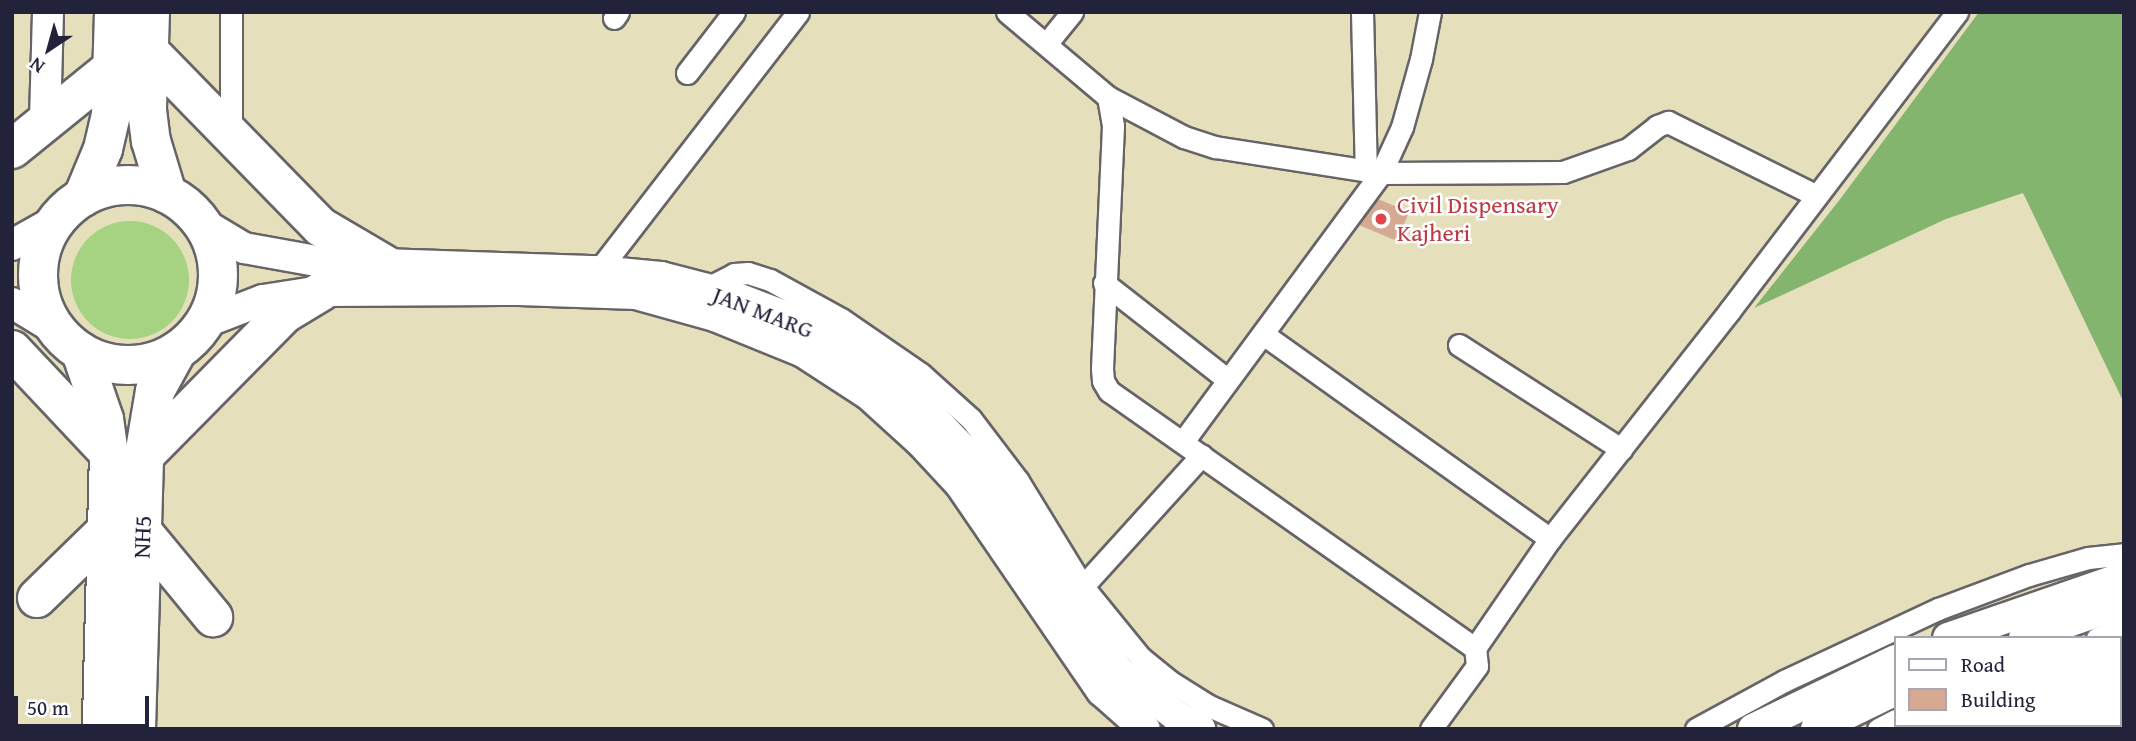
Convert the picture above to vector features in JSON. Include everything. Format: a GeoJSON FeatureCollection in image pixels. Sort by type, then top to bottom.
{"type":"FeatureCollection","features":[{"type":"Feature","properties":{"kind":"highway","name":"NH5"},"geometry":{"type":"LineString","coordinates":[[114,12],[108,130],[69,209],[38,262],[39,293],[68,341],[104,419],[126,455]]}},
{"type":"Feature","properties":{"kind":"highway"},"geometry":{"type":"LineString","coordinates":[[150,12],[147,110],[151,141],[167,194]]}},
{"type":"Feature","properties":{"kind":"highway"},"geometry":{"type":"LineString","coordinates":[[148,50],[231,138],[321,227],[384,264]]}},
{"type":"Feature","properties":{"kind":"highway"},"geometry":{"type":"LineString","coordinates":[[12,149],[112,68]]}},
{"type":"Feature","properties":{"kind":"highway","name":"NH5"},"geometry":{"type":"LineString","coordinates":[[69,209],[122,184],[167,194],[202,223],[215,251],[217,292],[206,322],[177,351],[155,391],[126,455],[124,530],[102,729]]}},
{"type":"Feature","properties":{"kind":"highway"},"geometry":{"type":"LineString","coordinates":[[12,350],[126,455],[284,314],[322,291]]}},
{"type":"Feature","properties":{"kind":"highway","name":"NH5"},"geometry":{"type":"LineString","coordinates":[[68,341],[119,365],[143,365],[177,351]]}},
{"type":"Feature","properties":{"kind":"highway"},"geometry":{"type":"LineString","coordinates":[[37,598],[124,530],[213,617]]}},
{"type":"Feature","properties":{"kind":"highway","name":"NH5"},"geometry":{"type":"LineString","coordinates":[[124,530],[136,729]]}},
{"type":"Feature","properties":{"kind":"main road"},"geometry":{"type":"LineString","coordinates":[[45,120],[48,12]]}},
{"type":"Feature","properties":{"kind":"main road"},"geometry":{"type":"LineString","coordinates":[[12,245],[69,209]]}},
{"type":"Feature","properties":{"kind":"main road","name":"JAN MARG"},"geometry":{"type":"LineString","coordinates":[[202,223],[244,248],[322,262],[384,264],[636,295],[715,316],[803,352],[868,394],[921,442],[960,484],[1102,691],[1145,729]]}},
{"type":"Feature","properties":{"kind":"main road","name":"JAN MARG"},"geometry":{"type":"LineString","coordinates":[[206,322],[262,300],[322,291],[593,289],[661,277],[705,289],[800,322],[867,361],[922,407],[980,467],[1075,595],[1121,674],[1175,715],[1200,729]]}},
{"type":"Feature","properties":{"kind":"main road"},"geometry":{"type":"LineString","coordinates":[[12,303],[20,305],[68,341]]}},
{"type":"Feature","properties":{"kind":"main road"},"geometry":{"type":"LineString","coordinates":[[1954,636],[2124,577]]}},
{"type":"Feature","properties":{"kind":"main road"},"geometry":{"type":"LineString","coordinates":[[2030,636],[2124,602]]}},
{"type":"Feature","properties":{"kind":"main road"},"geometry":{"type":"LineString","coordinates":[[1752,729],[1895,660]]}},
{"type":"Feature","properties":{"kind":"main road"},"geometry":{"type":"LineString","coordinates":[[1816,729],[1895,690]]}},
{"type":"Feature","properties":{"kind":"street"},"geometry":{"type":"LineString","coordinates":[[231,12],[231,138]]}},
{"type":"Feature","properties":{"kind":"street"},"geometry":{"type":"LineString","coordinates":[[687,73],[734,12]]}},
{"type":"Feature","properties":{"kind":"street"},"geometry":{"type":"LineString","coordinates":[[593,289],[797,12]]}},
{"type":"Feature","properties":{"kind":"street"},"geometry":{"type":"LineString","coordinates":[[1007,12],[1108,97],[1184,137],[1215,147],[1374,172],[1563,172],[1628,149],[1657,126],[1668,122],[1815,195]]}},
{"type":"Feature","properties":{"kind":"street"},"geometry":{"type":"LineString","coordinates":[[1047,43],[1072,12]]}},
{"type":"Feature","properties":{"kind":"street"},"geometry":{"type":"LineString","coordinates":[[1362,12],[1374,172]]}},
{"type":"Feature","properties":{"kind":"street"},"geometry":{"type":"LineString","coordinates":[[1183,442],[1263,334],[1402,127],[1421,60],[1430,12]]}},
{"type":"Feature","properties":{"kind":"street"},"geometry":{"type":"LineString","coordinates":[[1431,729],[1477,666],[1475,648],[1550,538],[1956,12]]}},
{"type":"Feature","properties":{"kind":"street"},"geometry":{"type":"LineString","coordinates":[[1108,97],[1113,126],[1104,283],[1103,381],[1109,391],[1475,648]]}},
{"type":"Feature","properties":{"kind":"street"},"geometry":{"type":"LineString","coordinates":[[1104,283],[1228,380]]}},
{"type":"Feature","properties":{"kind":"street"},"geometry":{"type":"LineString","coordinates":[[1263,334],[1550,538]]}},
{"type":"Feature","properties":{"kind":"street"},"geometry":{"type":"LineString","coordinates":[[1459,345],[1621,449]]}},
{"type":"Feature","properties":{"kind":"street"},"geometry":{"type":"LineString","coordinates":[[1202,455],[1075,595],[1169,681],[1209,706],[1262,729]]}},
{"type":"Feature","properties":{"kind":"street"},"geometry":{"type":"LineString","coordinates":[[1696,729],[1784,681],[1938,609],[2029,575],[2088,558],[2124,554]]}},
{"type":"Feature","properties":{"kind":"street"},"geometry":{"type":"LineString","coordinates":[[2101,636],[2124,627]]}},
{"type":"Feature","properties":{"kind":"street"},"geometry":{"type":"LineString","coordinates":[[1878,729],[1895,720]]}},
{"type":"Feature","properties":{"kind":"green space"},"geometry":{"type":"Polygon","coordinates":[[[1979,12],[2124,12],[2124,403],[2023,193],[1946,219],[1754,308],[1841,198],[1979,12]]]}},
{"type":"Feature","properties":{"kind":"green space"},"geometry":{"type":"Polygon","coordinates":[[[130,221],[153,225],[172,238],[185,257],[189,280],[185,303],[172,322],[153,335],[130,339],[107,335],[88,322],[75,303],[71,280],[75,257],[88,238],[107,225],[130,221]]]}},
{"type":"Feature","properties":{"kind":"building"},"geometry":{"type":"Polygon","coordinates":[[[1378,199],[1409,212],[1397,241],[1359,225],[1378,199]]]}},
{"type":"Feature","properties":{"kind":"place","name":"Civil Dispensary Kajheri"},"geometry":{"type":"Point","coordinates":[1381,219]}}]}
